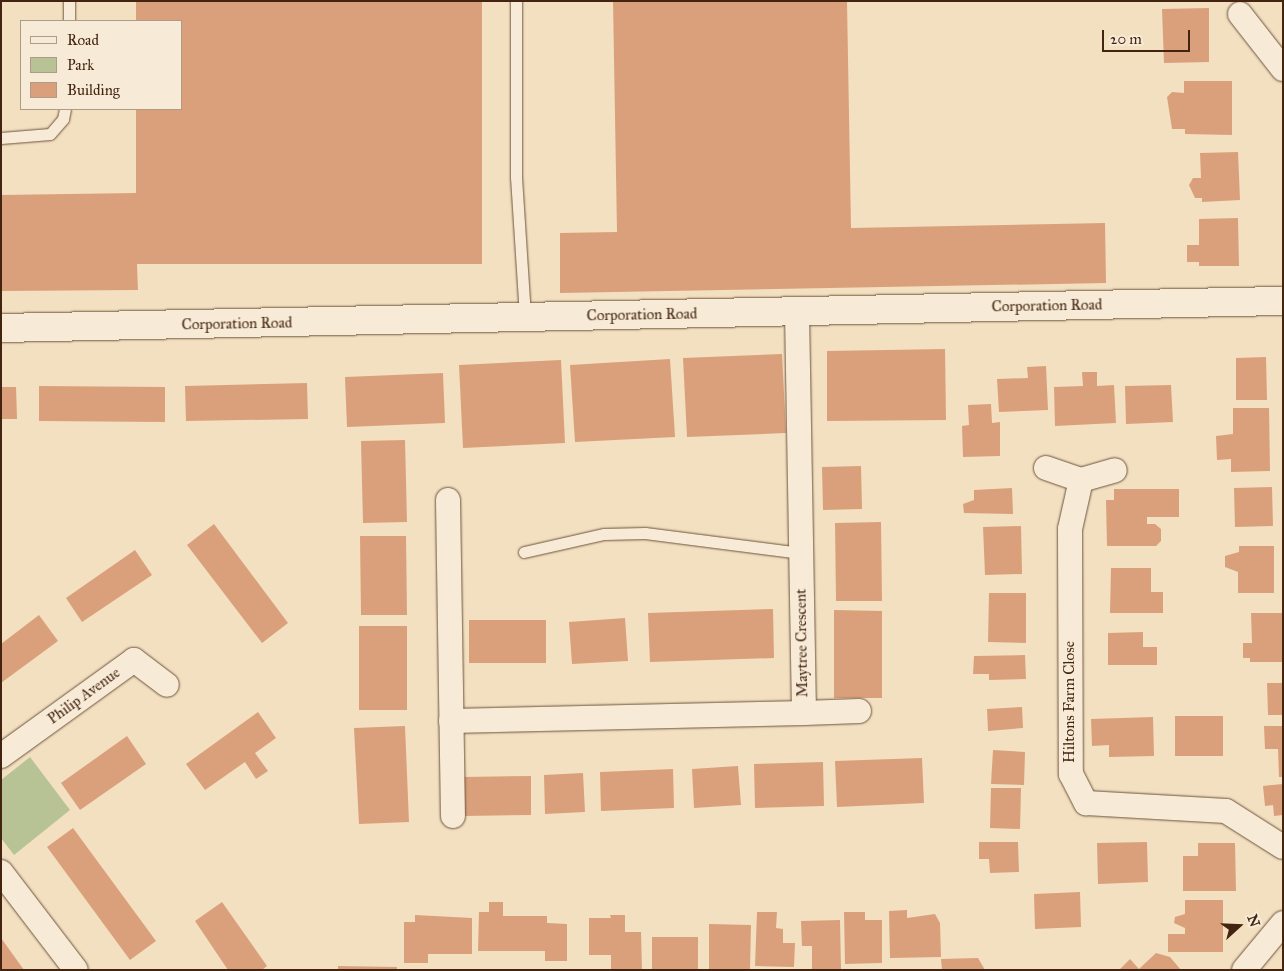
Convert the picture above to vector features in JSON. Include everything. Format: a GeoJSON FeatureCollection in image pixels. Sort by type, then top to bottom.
{"type":"FeatureCollection","features":[{"type":"Feature","properties":{"kind":"street"},"geometry":{"type":"LineString","coordinates":[[1240,14],[1283,69]]}},
{"type":"Feature","properties":{"kind":"street","name":"Corporation Road"},"geometry":{"type":"LineString","coordinates":[[1,328],[1283,301]]}},
{"type":"Feature","properties":{"kind":"street","name":"Maytree Crescent"},"geometry":{"type":"LineString","coordinates":[[451,721],[804,712],[797,312]]}},
{"type":"Feature","properties":{"kind":"street"},"geometry":{"type":"LineString","coordinates":[[1046,468],[1081,480],[1114,470]]}},
{"type":"Feature","properties":{"kind":"street","name":"Hiltons Farm Close"},"geometry":{"type":"LineString","coordinates":[[1081,480],[1070,529],[1071,774],[1086,803],[1226,811],[1283,847]]}},
{"type":"Feature","properties":{"kind":"street"},"geometry":{"type":"LineString","coordinates":[[448,500],[453,816]]}},
{"type":"Feature","properties":{"kind":"street","name":"Philip Avenue"},"geometry":{"type":"LineString","coordinates":[[1,756],[134,660],[167,685]]}},
{"type":"Feature","properties":{"kind":"street"},"geometry":{"type":"LineString","coordinates":[[804,712],[860,711]]}},
{"type":"Feature","properties":{"kind":"street"},"geometry":{"type":"LineString","coordinates":[[1,872],[76,970]]}},
{"type":"Feature","properties":{"kind":"street"},"geometry":{"type":"LineString","coordinates":[[1244,970],[1283,923]]}},
{"type":"Feature","properties":{"kind":"lane"},"geometry":{"type":"LineString","coordinates":[[69,20],[70,1]]}},
{"type":"Feature","properties":{"kind":"lane"},"geometry":{"type":"LineString","coordinates":[[516,1],[516,177],[525,318]]}},
{"type":"Feature","properties":{"kind":"lane"},"geometry":{"type":"LineString","coordinates":[[1,138],[50,134],[63,120],[65,110]]}},
{"type":"Feature","properties":{"kind":"lane"},"geometry":{"type":"LineString","coordinates":[[524,552],[604,534],[645,533],[800,553]]}},
{"type":"Feature","properties":{"kind":"green space"},"geometry":{"type":"Polygon","coordinates":[[[30,757],[70,810],[14,855],[1,838],[1,780],[30,757]]]}},
{"type":"Feature","properties":{"kind":"building"},"geometry":{"type":"Polygon","coordinates":[[[136,1],[482,1],[482,264],[137,264],[138,290],[1,291],[1,195],[136,193],[136,110],[182,110],[182,20],[136,20],[136,1]]]}},
{"type":"Feature","properties":{"kind":"building"},"geometry":{"type":"Polygon","coordinates":[[[613,1],[847,1],[851,228],[1105,223],[1106,283],[560,293],[560,233],[617,232],[613,1]]]}},
{"type":"Feature","properties":{"kind":"building"},"geometry":{"type":"Polygon","coordinates":[[[1209,8],[1209,62],[1164,63],[1162,9],[1209,8]]]}},
{"type":"Feature","properties":{"kind":"building"},"geometry":{"type":"Polygon","coordinates":[[[1184,81],[1232,81],[1232,135],[1185,134],[1185,129],[1172,129],[1167,97],[1172,92],[1184,93],[1184,81]]]}},
{"type":"Feature","properties":{"kind":"building"},"geometry":{"type":"Polygon","coordinates":[[[1238,152],[1240,200],[1202,202],[1202,198],[1195,198],[1189,185],[1193,178],[1201,178],[1200,153],[1238,152]]]}},
{"type":"Feature","properties":{"kind":"building"},"geometry":{"type":"Polygon","coordinates":[[[1238,218],[1239,266],[1199,266],[1199,262],[1187,262],[1187,245],[1199,245],[1199,219],[1238,218]]]}},
{"type":"Feature","properties":{"kind":"building"},"geometry":{"type":"Polygon","coordinates":[[[945,349],[946,420],[827,421],[827,351],[945,349]]]}},
{"type":"Feature","properties":{"kind":"building"},"geometry":{"type":"Polygon","coordinates":[[[782,354],[786,433],[687,437],[683,358],[782,354]]]}},
{"type":"Feature","properties":{"kind":"building"},"geometry":{"type":"Polygon","coordinates":[[[1266,357],[1267,400],[1236,400],[1236,358],[1266,357]]]}},
{"type":"Feature","properties":{"kind":"building"},"geometry":{"type":"Polygon","coordinates":[[[670,359],[675,437],[575,442],[570,365],[670,359]]]}},
{"type":"Feature","properties":{"kind":"building"},"geometry":{"type":"Polygon","coordinates":[[[561,360],[565,443],[463,448],[459,365],[561,360]]]}},
{"type":"Feature","properties":{"kind":"building"},"geometry":{"type":"Polygon","coordinates":[[[1046,366],[1048,410],[999,412],[997,379],[1028,378],[1027,367],[1046,366]]]}},
{"type":"Feature","properties":{"kind":"building"},"geometry":{"type":"Polygon","coordinates":[[[1082,372],[1097,372],[1097,386],[1114,385],[1116,423],[1055,426],[1054,387],[1083,386],[1082,372]]]}},
{"type":"Feature","properties":{"kind":"building"},"geometry":{"type":"Polygon","coordinates":[[[443,373],[445,423],[347,427],[345,377],[443,373]]]}},
{"type":"Feature","properties":{"kind":"building"},"geometry":{"type":"Polygon","coordinates":[[[307,383],[308,419],[186,421],[185,386],[307,383]]]}},
{"type":"Feature","properties":{"kind":"building"},"geometry":{"type":"Polygon","coordinates":[[[1171,385],[1173,422],[1126,424],[1125,386],[1171,385]]]}},
{"type":"Feature","properties":{"kind":"building"},"geometry":{"type":"Polygon","coordinates":[[[39,386],[165,387],[165,422],[39,421],[39,386]]]}},
{"type":"Feature","properties":{"kind":"building"},"geometry":{"type":"Polygon","coordinates":[[[1,387],[16,387],[17,419],[1,419],[1,387]]]}},
{"type":"Feature","properties":{"kind":"building"},"geometry":{"type":"Polygon","coordinates":[[[991,404],[992,423],[1000,422],[1000,456],[963,457],[962,426],[969,425],[968,405],[991,404]]]}},
{"type":"Feature","properties":{"kind":"building"},"geometry":{"type":"Polygon","coordinates":[[[1233,408],[1269,408],[1270,471],[1231,472],[1231,459],[1217,460],[1216,436],[1233,434],[1233,408]]]}},
{"type":"Feature","properties":{"kind":"building"},"geometry":{"type":"Polygon","coordinates":[[[405,440],[407,522],[363,523],[361,441],[405,440]]]}},
{"type":"Feature","properties":{"kind":"building"},"geometry":{"type":"Polygon","coordinates":[[[861,466],[862,509],[823,510],[822,467],[861,466]]]}},
{"type":"Feature","properties":{"kind":"building"},"geometry":{"type":"Polygon","coordinates":[[[1272,487],[1273,526],[1235,527],[1234,488],[1272,487]]]}},
{"type":"Feature","properties":{"kind":"building"},"geometry":{"type":"Polygon","coordinates":[[[1012,488],[1013,514],[964,513],[963,504],[974,500],[974,490],[1012,488]]]}},
{"type":"Feature","properties":{"kind":"building"},"geometry":{"type":"Polygon","coordinates":[[[1114,489],[1179,489],[1179,517],[1147,517],[1147,524],[1155,524],[1161,529],[1161,541],[1156,546],[1107,546],[1106,500],[1114,500],[1114,489]]]}},
{"type":"Feature","properties":{"kind":"building"},"geometry":{"type":"Polygon","coordinates":[[[881,522],[882,601],[836,601],[835,523],[881,522]]]}},
{"type":"Feature","properties":{"kind":"building"},"geometry":{"type":"Polygon","coordinates":[[[214,524],[288,623],[262,643],[187,545],[214,524]]]}},
{"type":"Feature","properties":{"kind":"building"},"geometry":{"type":"Polygon","coordinates":[[[1021,526],[1022,574],[985,575],[983,527],[1021,526]]]}},
{"type":"Feature","properties":{"kind":"building"},"geometry":{"type":"Polygon","coordinates":[[[360,536],[406,536],[407,615],[361,615],[360,536]]]}},
{"type":"Feature","properties":{"kind":"building"},"geometry":{"type":"Polygon","coordinates":[[[1239,546],[1274,546],[1274,593],[1238,593],[1238,572],[1225,567],[1225,556],[1239,552],[1239,546]]]}},
{"type":"Feature","properties":{"kind":"building"},"geometry":{"type":"Polygon","coordinates":[[[135,550],[152,575],[82,622],[66,598],[135,550]]]}},
{"type":"Feature","properties":{"kind":"building"},"geometry":{"type":"Polygon","coordinates":[[[1111,568],[1151,568],[1151,592],[1163,592],[1163,613],[1110,613],[1111,568]]]}},
{"type":"Feature","properties":{"kind":"building"},"geometry":{"type":"Polygon","coordinates":[[[989,593],[1026,593],[1026,643],[988,642],[989,593]]]}},
{"type":"Feature","properties":{"kind":"building"},"geometry":{"type":"Polygon","coordinates":[[[773,609],[774,658],[650,662],[648,613],[773,609]]]}},
{"type":"Feature","properties":{"kind":"building"},"geometry":{"type":"Polygon","coordinates":[[[834,610],[882,611],[882,698],[834,698],[834,610]]]}},
{"type":"Feature","properties":{"kind":"building"},"geometry":{"type":"Polygon","coordinates":[[[1251,613],[1283,613],[1283,662],[1250,662],[1250,658],[1243,658],[1243,643],[1252,643],[1251,613]]]}},
{"type":"Feature","properties":{"kind":"building"},"geometry":{"type":"Polygon","coordinates":[[[39,615],[58,641],[1,683],[1,644],[39,615]]]}},
{"type":"Feature","properties":{"kind":"building"},"geometry":{"type":"Polygon","coordinates":[[[625,618],[628,661],[572,664],[569,622],[625,618]]]}},
{"type":"Feature","properties":{"kind":"building"},"geometry":{"type":"Polygon","coordinates":[[[469,620],[546,620],[546,663],[469,663],[469,620]]]}},
{"type":"Feature","properties":{"kind":"building"},"geometry":{"type":"Polygon","coordinates":[[[359,626],[407,626],[407,710],[359,710],[359,626]]]}},
{"type":"Feature","properties":{"kind":"building"},"geometry":{"type":"Polygon","coordinates":[[[1143,632],[1143,647],[1157,647],[1157,665],[1108,665],[1108,633],[1143,632]]]}},
{"type":"Feature","properties":{"kind":"building"},"geometry":{"type":"Polygon","coordinates":[[[1025,655],[1026,679],[989,680],[989,674],[973,674],[974,656],[1025,655]]]}},
{"type":"Feature","properties":{"kind":"building"},"geometry":{"type":"Polygon","coordinates":[[[1267,683],[1283,683],[1283,715],[1268,715],[1267,683]]]}},
{"type":"Feature","properties":{"kind":"building"},"geometry":{"type":"Polygon","coordinates":[[[1022,707],[1023,728],[988,731],[987,709],[1022,707]]]}},
{"type":"Feature","properties":{"kind":"building"},"geometry":{"type":"Polygon","coordinates":[[[258,712],[276,738],[255,753],[268,771],[256,779],[245,762],[205,790],[186,764],[258,712]]]}},
{"type":"Feature","properties":{"kind":"building"},"geometry":{"type":"Polygon","coordinates":[[[1175,716],[1223,716],[1223,756],[1175,756],[1175,716]]]}},
{"type":"Feature","properties":{"kind":"building"},"geometry":{"type":"Polygon","coordinates":[[[1153,717],[1154,756],[1109,757],[1109,745],[1092,746],[1091,719],[1153,717]]]}},
{"type":"Feature","properties":{"kind":"building"},"geometry":{"type":"Polygon","coordinates":[[[405,726],[409,822],[359,824],[354,728],[405,726]]]}},
{"type":"Feature","properties":{"kind":"building"},"geometry":{"type":"Polygon","coordinates":[[[1264,726],[1283,726],[1283,777],[1279,777],[1278,749],[1265,749],[1264,726]]]}},
{"type":"Feature","properties":{"kind":"building"},"geometry":{"type":"Polygon","coordinates":[[[127,736],[146,764],[80,810],[61,783],[127,736]]]}},
{"type":"Feature","properties":{"kind":"building"},"geometry":{"type":"Polygon","coordinates":[[[993,750],[1025,752],[1024,785],[991,784],[993,750]]]}},
{"type":"Feature","properties":{"kind":"building"},"geometry":{"type":"Polygon","coordinates":[[[922,758],[924,803],[837,807],[835,761],[922,758]]]}},
{"type":"Feature","properties":{"kind":"building"},"geometry":{"type":"Polygon","coordinates":[[[823,762],[824,806],[755,808],[754,764],[823,762]]]}},
{"type":"Feature","properties":{"kind":"building"},"geometry":{"type":"Polygon","coordinates":[[[738,766],[741,805],[694,808],[692,769],[738,766]]]}},
{"type":"Feature","properties":{"kind":"building"},"geometry":{"type":"Polygon","coordinates":[[[673,769],[674,808],[601,811],[600,772],[673,769]]]}},
{"type":"Feature","properties":{"kind":"building"},"geometry":{"type":"Polygon","coordinates":[[[583,773],[585,812],[545,814],[544,775],[583,773]]]}},
{"type":"Feature","properties":{"kind":"building"},"geometry":{"type":"Polygon","coordinates":[[[531,776],[531,815],[464,816],[463,777],[531,776]]]}},
{"type":"Feature","properties":{"kind":"building"},"geometry":{"type":"Polygon","coordinates":[[[1283,784],[1283,815],[1274,816],[1273,805],[1265,806],[1263,786],[1283,784]]]}},
{"type":"Feature","properties":{"kind":"building"},"geometry":{"type":"Polygon","coordinates":[[[991,788],[1021,788],[1020,829],[990,828],[991,788]]]}},
{"type":"Feature","properties":{"kind":"building"},"geometry":{"type":"Polygon","coordinates":[[[73,828],[156,941],[130,960],[47,847],[73,828]]]}},
{"type":"Feature","properties":{"kind":"building"},"geometry":{"type":"Polygon","coordinates":[[[979,842],[1018,842],[1019,872],[990,873],[989,859],[979,859],[979,842]]]}},
{"type":"Feature","properties":{"kind":"building"},"geometry":{"type":"Polygon","coordinates":[[[1147,842],[1148,882],[1098,884],[1097,843],[1147,842]]]}},
{"type":"Feature","properties":{"kind":"building"},"geometry":{"type":"Polygon","coordinates":[[[1198,843],[1235,843],[1236,891],[1183,891],[1183,856],[1198,856],[1198,843]]]}},
{"type":"Feature","properties":{"kind":"building"},"geometry":{"type":"Polygon","coordinates":[[[1080,892],[1081,927],[1035,929],[1034,894],[1080,892]]]}},
{"type":"Feature","properties":{"kind":"building"},"geometry":{"type":"Polygon","coordinates":[[[1185,900],[1223,900],[1223,952],[1168,952],[1168,934],[1185,934],[1185,928],[1174,923],[1175,917],[1185,914],[1185,900]]]}},
{"type":"Feature","properties":{"kind":"building"},"geometry":{"type":"Polygon","coordinates":[[[222,902],[267,966],[262,970],[228,970],[195,921],[222,902]]]}},
{"type":"Feature","properties":{"kind":"building"},"geometry":{"type":"Polygon","coordinates":[[[489,902],[503,902],[503,916],[547,916],[547,923],[567,924],[567,961],[545,961],[545,951],[478,951],[479,912],[489,912],[489,902]]]}},
{"type":"Feature","properties":{"kind":"building"},"geometry":{"type":"Polygon","coordinates":[[[907,910],[907,918],[935,914],[940,923],[941,957],[890,958],[889,911],[907,910]]]}},
{"type":"Feature","properties":{"kind":"building"},"geometry":{"type":"Polygon","coordinates":[[[757,912],[777,912],[776,928],[783,929],[783,943],[795,943],[794,967],[755,966],[757,912]]]}},
{"type":"Feature","properties":{"kind":"building"},"geometry":{"type":"Polygon","coordinates":[[[844,912],[865,912],[865,920],[882,920],[882,963],[845,964],[844,912]]]}},
{"type":"Feature","properties":{"kind":"building"},"geometry":{"type":"Polygon","coordinates":[[[415,915],[472,918],[472,954],[428,954],[428,963],[404,963],[404,922],[415,922],[415,915]]]}},
{"type":"Feature","properties":{"kind":"building"},"geometry":{"type":"Polygon","coordinates":[[[610,915],[625,915],[625,932],[641,932],[642,970],[611,970],[611,955],[589,955],[589,918],[611,918],[610,915]]]}},
{"type":"Feature","properties":{"kind":"building"},"geometry":{"type":"Polygon","coordinates":[[[840,920],[841,969],[812,970],[812,946],[802,946],[801,921],[840,920]]]}},
{"type":"Feature","properties":{"kind":"building"},"geometry":{"type":"Polygon","coordinates":[[[709,924],[751,925],[750,970],[709,970],[709,924]]]}},
{"type":"Feature","properties":{"kind":"building"},"geometry":{"type":"Polygon","coordinates":[[[652,937],[698,937],[698,970],[652,970],[652,937]]]}},
{"type":"Feature","properties":{"kind":"building"},"geometry":{"type":"Polygon","coordinates":[[[1,938],[24,970],[1,970],[1,938]]]}},
{"type":"Feature","properties":{"kind":"building"},"geometry":{"type":"Polygon","coordinates":[[[1156,953],[1170,957],[1181,970],[1119,970],[1130,959],[1139,969],[1156,953]]]}},
{"type":"Feature","properties":{"kind":"building"},"geometry":{"type":"Polygon","coordinates":[[[978,958],[985,970],[942,970],[941,959],[978,958]]]}},
{"type":"Feature","properties":{"kind":"building"},"geometry":{"type":"Polygon","coordinates":[[[338,966],[397,967],[397,970],[338,970],[338,966]]]}}]}
